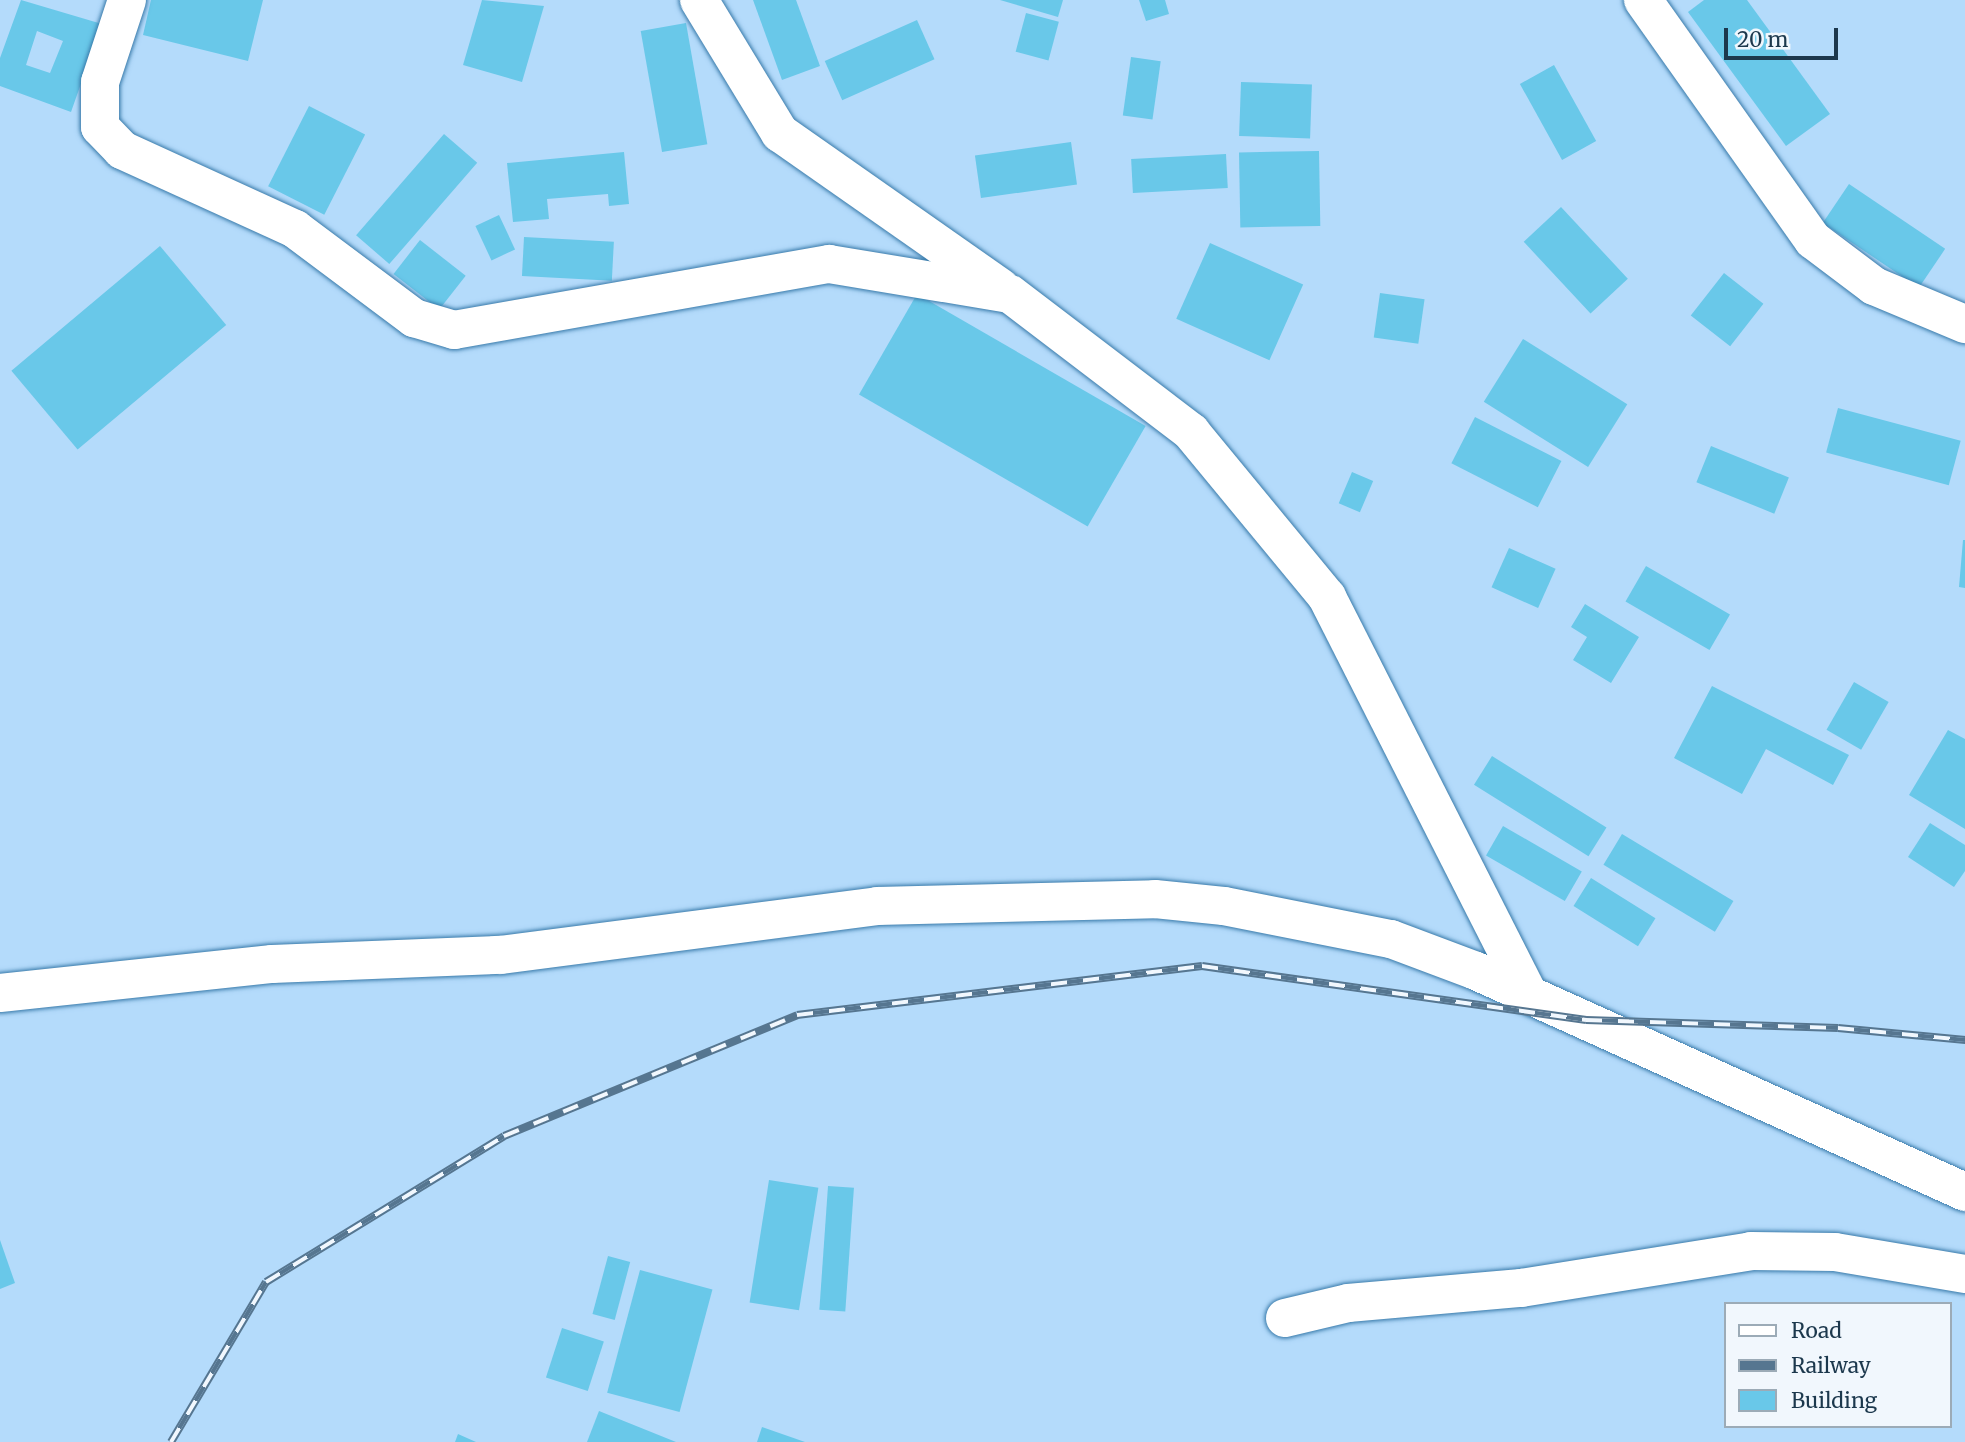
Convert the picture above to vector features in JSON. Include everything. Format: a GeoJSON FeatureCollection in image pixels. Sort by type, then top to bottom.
{"type":"FeatureCollection","features":[{"type":"Feature","properties":{"kind":"street"},"geometry":{"type":"LineString","coordinates":[[127,0],[100,82],[100,127],[122,150],[295,229],[414,318],[454,330],[759,281],[829,264],[1010,294]]}},
{"type":"Feature","properties":{"kind":"street"},"geometry":{"type":"LineString","coordinates":[[699,0],[780,133],[1010,294],[1191,432],[1327,597],[1528,994]]}},
{"type":"Feature","properties":{"kind":"street"},"geometry":{"type":"LineString","coordinates":[[1643,0],[1812,240],[1874,285],[1965,324]]}},
{"type":"Feature","properties":{"kind":"street"},"geometry":{"type":"LineString","coordinates":[[0,993],[272,964],[501,955],[877,906],[1155,899],[1391,939],[1528,994],[1965,1192]]}},
{"type":"Feature","properties":{"kind":"street"},"geometry":{"type":"LineString","coordinates":[[1285,1318],[1348,1303],[1521,1288],[1751,1251],[1835,1252],[1965,1273]]}},
{"type":"Feature","properties":{"kind":"building"},"geometry":{"type":"Polygon","coordinates":[[[21,0],[102,24],[71,112],[0,86],[0,58],[21,0]],[[37,31],[26,65],[50,73],[63,41],[37,31]]]}},
{"type":"Feature","properties":{"kind":"building"},"geometry":{"type":"Polygon","coordinates":[[[151,0],[263,0],[248,61],[143,35],[151,0]]]}},
{"type":"Feature","properties":{"kind":"building"},"geometry":{"type":"Polygon","coordinates":[[[482,0],[544,6],[522,82],[463,65],[482,0]]]}},
{"type":"Feature","properties":{"kind":"building"},"geometry":{"type":"Polygon","coordinates":[[[753,0],[796,0],[820,66],[782,80],[753,0]]]}},
{"type":"Feature","properties":{"kind":"building"},"geometry":{"type":"Polygon","coordinates":[[[1000,0],[1063,0],[1058,17],[1000,0]]]}},
{"type":"Feature","properties":{"kind":"building"},"geometry":{"type":"Polygon","coordinates":[[[1139,0],[1165,0],[1169,14],[1146,21],[1139,0]]]}},
{"type":"Feature","properties":{"kind":"building"},"geometry":{"type":"Polygon","coordinates":[[[1704,0],[1747,0],[1830,114],[1786,146],[1688,12],[1704,0]]]}},
{"type":"Feature","properties":{"kind":"building"},"geometry":{"type":"Polygon","coordinates":[[[1026,13],[1059,22],[1048,60],[1016,52],[1026,13]]]}},
{"type":"Feature","properties":{"kind":"building"},"geometry":{"type":"Polygon","coordinates":[[[917,20],[934,59],[842,100],[825,61],[917,20]]]}},
{"type":"Feature","properties":{"kind":"building"},"geometry":{"type":"Polygon","coordinates":[[[686,23],[707,144],[662,152],[641,31],[686,23]]]}},
{"type":"Feature","properties":{"kind":"building"},"geometry":{"type":"Polygon","coordinates":[[[1131,57],[1161,61],[1152,120],[1123,115],[1131,57]]]}},
{"type":"Feature","properties":{"kind":"building"},"geometry":{"type":"Polygon","coordinates":[[[1554,65],[1596,141],[1562,160],[1520,84],[1554,65]]]}},
{"type":"Feature","properties":{"kind":"building"},"geometry":{"type":"Polygon","coordinates":[[[1241,82],[1312,84],[1310,138],[1239,136],[1241,82]]]}},
{"type":"Feature","properties":{"kind":"building"},"geometry":{"type":"Polygon","coordinates":[[[309,106],[365,135],[324,215],[268,186],[309,106]]]}},
{"type":"Feature","properties":{"kind":"building"},"geometry":{"type":"Polygon","coordinates":[[[444,134],[477,163],[389,264],[356,235],[444,134]]]}},
{"type":"Feature","properties":{"kind":"building"},"geometry":{"type":"Polygon","coordinates":[[[1071,142],[1077,185],[981,198],[975,155],[1071,142]]]}},
{"type":"Feature","properties":{"kind":"building"},"geometry":{"type":"Polygon","coordinates":[[[1319,151],[1320,226],[1240,227],[1239,152],[1319,151]]]}},
{"type":"Feature","properties":{"kind":"building"},"geometry":{"type":"Polygon","coordinates":[[[624,152],[629,204],[609,206],[608,194],[547,199],[549,219],[513,222],[507,163],[624,152]]]}},
{"type":"Feature","properties":{"kind":"building"},"geometry":{"type":"Polygon","coordinates":[[[1226,154],[1228,188],[1133,193],[1131,159],[1226,154]]]}},
{"type":"Feature","properties":{"kind":"building"},"geometry":{"type":"Polygon","coordinates":[[[1849,184],[1945,249],[1919,288],[1823,223],[1849,184]]]}},
{"type":"Feature","properties":{"kind":"building"},"geometry":{"type":"Polygon","coordinates":[[[1561,207],[1628,279],[1591,313],[1524,242],[1561,207]]]}},
{"type":"Feature","properties":{"kind":"building"},"geometry":{"type":"Polygon","coordinates":[[[499,215],[515,249],[491,260],[475,226],[499,215]]]}},
{"type":"Feature","properties":{"kind":"building"},"geometry":{"type":"Polygon","coordinates":[[[524,237],[614,242],[612,281],[522,276],[524,237]]]}},
{"type":"Feature","properties":{"kind":"building"},"geometry":{"type":"Polygon","coordinates":[[[420,240],[466,276],[439,310],[394,274],[420,240]]]}},
{"type":"Feature","properties":{"kind":"building"},"geometry":{"type":"Polygon","coordinates":[[[1210,243],[1303,284],[1269,360],[1176,319],[1210,243]]]}},
{"type":"Feature","properties":{"kind":"building"},"geometry":{"type":"Polygon","coordinates":[[[160,246],[226,325],[78,450],[11,371],[160,246]]]}},
{"type":"Feature","properties":{"kind":"building"},"geometry":{"type":"Polygon","coordinates":[[[1724,273],[1763,304],[1730,346],[1691,316],[1724,273]]]}},
{"type":"Feature","properties":{"kind":"building"},"geometry":{"type":"Polygon","coordinates":[[[1380,293],[1425,299],[1418,344],[1374,338],[1380,293]]]}},
{"type":"Feature","properties":{"kind":"building"},"geometry":{"type":"Polygon","coordinates":[[[917,294],[1146,426],[1088,526],[859,394],[917,294]]]}},
{"type":"Feature","properties":{"kind":"building"},"geometry":{"type":"Polygon","coordinates":[[[1523,339],[1627,404],[1588,467],[1484,402],[1523,339]]]}},
{"type":"Feature","properties":{"kind":"building"},"geometry":{"type":"Polygon","coordinates":[[[1838,408],[1961,441],[1949,485],[1826,452],[1838,408]]]}},
{"type":"Feature","properties":{"kind":"building"},"geometry":{"type":"Polygon","coordinates":[[[1475,417],[1561,461],[1538,507],[1451,463],[1475,417]]]}},
{"type":"Feature","properties":{"kind":"building"},"geometry":{"type":"Polygon","coordinates":[[[1711,446],[1789,477],[1774,514],[1696,482],[1711,446]]]}},
{"type":"Feature","properties":{"kind":"building"},"geometry":{"type":"Polygon","coordinates":[[[1352,472],[1373,481],[1360,512],[1339,503],[1352,472]]]}},
{"type":"Feature","properties":{"kind":"building"},"geometry":{"type":"Polygon","coordinates":[[[1965,540],[1965,588],[1959,587],[1965,540]]]}},
{"type":"Feature","properties":{"kind":"building"},"geometry":{"type":"Polygon","coordinates":[[[1509,548],[1556,569],[1538,608],[1492,587],[1509,548]]]}},
{"type":"Feature","properties":{"kind":"building"},"geometry":{"type":"Polygon","coordinates":[[[1646,566],[1730,614],[1710,650],[1626,602],[1646,566]]]}},
{"type":"Feature","properties":{"kind":"building"},"geometry":{"type":"Polygon","coordinates":[[[1585,604],[1639,637],[1611,683],[1573,660],[1587,637],[1571,627],[1585,604]]]}},
{"type":"Feature","properties":{"kind":"building"},"geometry":{"type":"Polygon","coordinates":[[[1854,682],[1889,702],[1861,750],[1826,730],[1854,682]]]}},
{"type":"Feature","properties":{"kind":"building"},"geometry":{"type":"Polygon","coordinates":[[[1712,686],[1849,755],[1833,785],[1766,749],[1742,794],[1674,758],[1712,686]]]}},
{"type":"Feature","properties":{"kind":"building"},"geometry":{"type":"Polygon","coordinates":[[[1948,730],[1965,739],[1965,829],[1909,795],[1948,730]]]}},
{"type":"Feature","properties":{"kind":"building"},"geometry":{"type":"Polygon","coordinates":[[[1492,756],[1606,828],[1588,856],[1474,785],[1492,756]]]}},
{"type":"Feature","properties":{"kind":"building"},"geometry":{"type":"Polygon","coordinates":[[[1930,823],[1965,845],[1965,871],[1954,887],[1908,857],[1930,823]]]}},
{"type":"Feature","properties":{"kind":"building"},"geometry":{"type":"Polygon","coordinates":[[[1503,826],[1582,872],[1565,901],[1486,855],[1503,826]]]}},
{"type":"Feature","properties":{"kind":"building"},"geometry":{"type":"Polygon","coordinates":[[[1622,834],[1733,901],[1715,932],[1603,865],[1622,834]]]}},
{"type":"Feature","properties":{"kind":"building"},"geometry":{"type":"Polygon","coordinates":[[[1591,878],[1655,918],[1638,946],[1574,906],[1591,878]]]}},
{"type":"Feature","properties":{"kind":"building"},"geometry":{"type":"Polygon","coordinates":[[[769,1180],[818,1188],[799,1310],[750,1302],[769,1180]]]}},
{"type":"Feature","properties":{"kind":"building"},"geometry":{"type":"Polygon","coordinates":[[[828,1186],[854,1188],[845,1312],[819,1310],[828,1186]]]}},
{"type":"Feature","properties":{"kind":"building"},"geometry":{"type":"Polygon","coordinates":[[[0,1240],[15,1283],[0,1289],[0,1240]]]}},
{"type":"Feature","properties":{"kind":"building"},"geometry":{"type":"Polygon","coordinates":[[[608,1256],[630,1262],[615,1320],[592,1314],[608,1256]]]}},
{"type":"Feature","properties":{"kind":"building"},"geometry":{"type":"Polygon","coordinates":[[[640,1270],[712,1289],[680,1412],[607,1393],[640,1270]]]}},
{"type":"Feature","properties":{"kind":"building"},"geometry":{"type":"Polygon","coordinates":[[[562,1328],[604,1342],[588,1391],[546,1377],[562,1328]]]}},
{"type":"Feature","properties":{"kind":"building"},"geometry":{"type":"Polygon","coordinates":[[[599,1411],[676,1442],[587,1442],[599,1411]]]}},
{"type":"Feature","properties":{"kind":"building"},"geometry":{"type":"Polygon","coordinates":[[[762,1427],[805,1442],[757,1442],[762,1427]]]}},
{"type":"Feature","properties":{"kind":"building"},"geometry":{"type":"Polygon","coordinates":[[[458,1434],[476,1442],[455,1442],[458,1434]]]}},
{"type":"Feature","properties":{"kind":"railway"},"geometry":{"type":"LineString","coordinates":[[171,1442],[266,1282],[504,1136],[797,1015],[1202,966],[1586,1020],[1838,1028],[1965,1040]]}}]}
